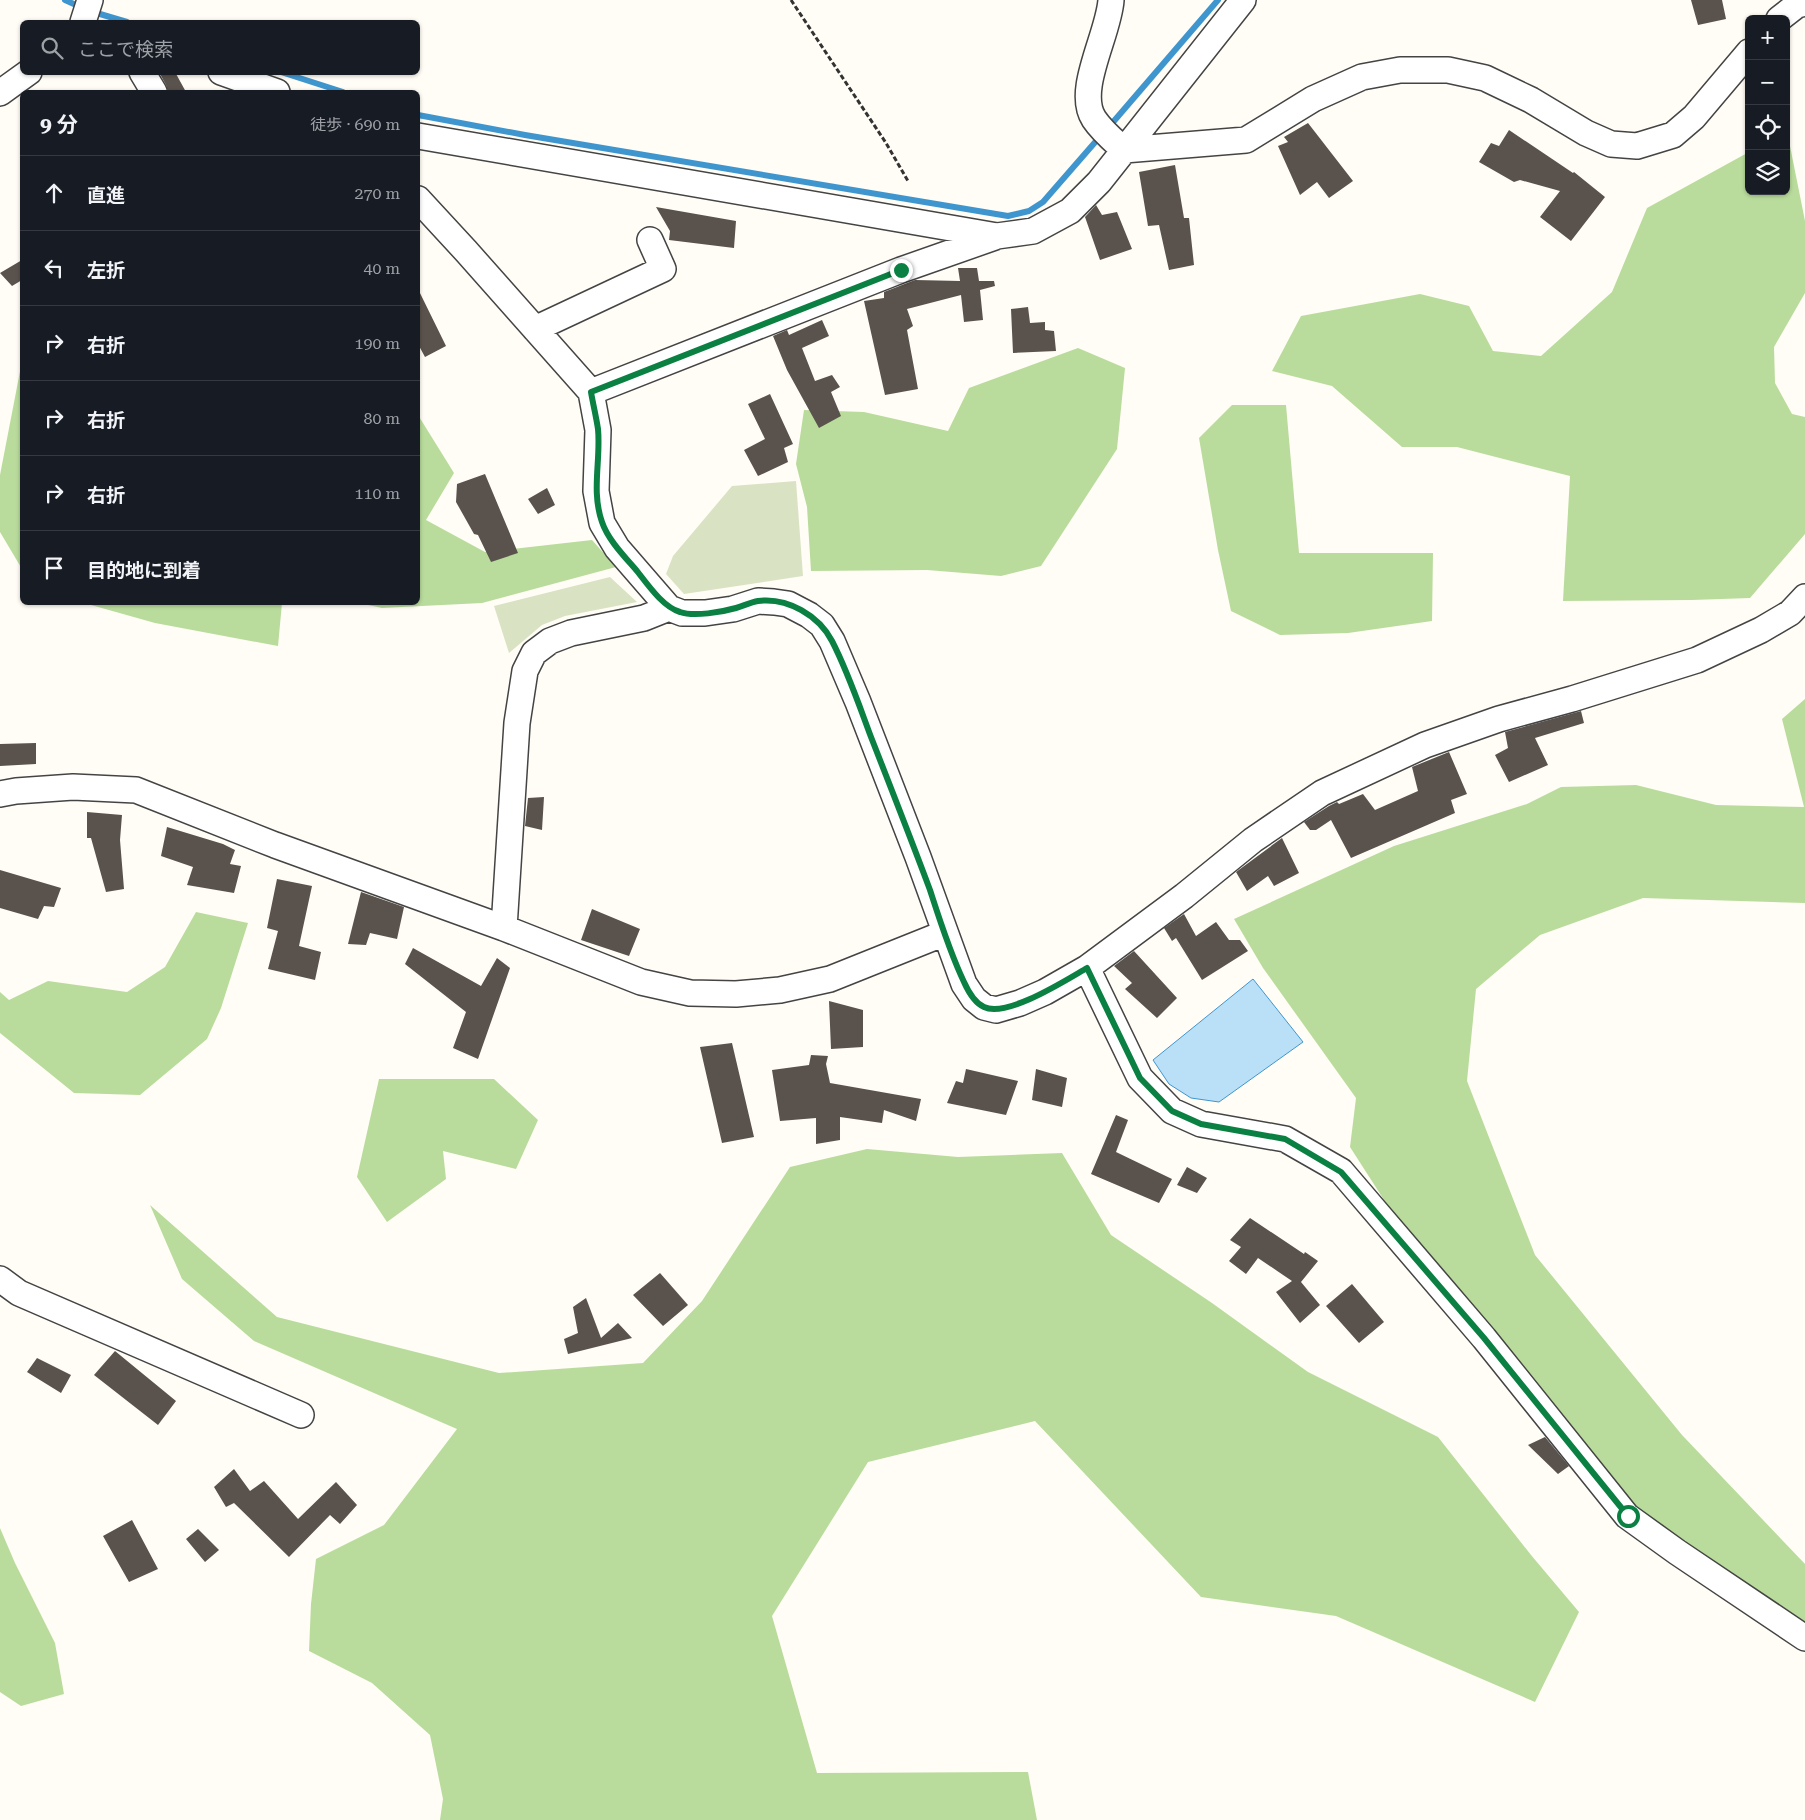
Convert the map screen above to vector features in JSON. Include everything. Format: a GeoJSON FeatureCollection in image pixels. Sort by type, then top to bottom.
{"type":"FeatureCollection","features":[{"type":"Feature","properties":{"kind":"street"},"geometry":{"type":"LineString","coordinates":[[84,20],[90,0]]}},
{"type":"Feature","properties":{"kind":"street"},"geometry":{"type":"LineString","coordinates":[[1111,0],[1110,14],[1090,84],[1088,103],[1094,118],[1107,135],[1124,150],[1246,140],[1313,99],[1362,77],[1400,70],[1448,70],[1485,78],[1531,100],[1586,132],[1611,144],[1637,146],[1657,142],[1673,135],[1694,117],[1745,57]]}},
{"type":"Feature","properties":{"kind":"street"},"geometry":{"type":"LineString","coordinates":[[591,392],[901,270],[997,236],[1033,231],[1070,211],[1098,182],[1244,0]]}},
{"type":"Feature","properties":{"kind":"street"},"geometry":{"type":"LineString","coordinates":[[1784,15],[1797,5],[1805,3]]}},
{"type":"Feature","properties":{"kind":"street"},"geometry":{"type":"LineString","coordinates":[[0,93],[25,75]]}},
{"type":"Feature","properties":{"kind":"street"},"geometry":{"type":"LineString","coordinates":[[144,75],[153,90]]}},
{"type":"Feature","properties":{"kind":"street"},"geometry":{"type":"LineString","coordinates":[[229,75],[271,90]]}},
{"type":"Feature","properties":{"kind":"street"},"geometry":{"type":"LineString","coordinates":[[420,136],[997,236]]}},
{"type":"Feature","properties":{"kind":"street"},"geometry":{"type":"LineString","coordinates":[[420,201],[591,392],[598,430],[596,491],[602,523],[617,548],[669,608],[682,613],[705,613],[733,609],[758,601],[774,602],[788,604],[809,615],[822,625],[832,641],[858,702],[964,984],[974,999],[984,1008],[996,1010],[1020,1004],[1087,968],[1184,896],[1253,840],[1322,793],[1443,738],[1499,719],[1572,699],[1697,660],[1761,630],[1790,613],[1805,597]]}},
{"type":"Feature","properties":{"kind":"street"},"geometry":{"type":"LineString","coordinates":[[535,329],[663,270],[650,240]]}},
{"type":"Feature","properties":{"kind":"street"},"geometry":{"type":"LineString","coordinates":[[504,928],[517,723],[525,671],[534,653],[550,641],[571,633],[644,618],[669,608]]}},
{"type":"Feature","properties":{"kind":"street"},"geometry":{"type":"LineString","coordinates":[[0,794],[73,787],[136,790],[275,844],[504,928],[641,982],[690,993],[736,994],[780,990],[830,979],[945,933]]}},
{"type":"Feature","properties":{"kind":"street"},"geometry":{"type":"LineString","coordinates":[[1087,968],[1140,1078],[1172,1111],[1201,1124],[1285,1139],[1341,1172],[1484,1338],[1628,1516],[1676,1552],[1805,1638]]}},
{"type":"Feature","properties":{"kind":"street"},"geometry":{"type":"LineString","coordinates":[[0,1279],[19,1293],[301,1415]]}},
{"type":"Feature","properties":{"kind":"path"},"geometry":{"type":"LineString","coordinates":[[791,0],[886,143],[908,181]]}},
{"type":"Feature","properties":{"kind":"green space"},"geometry":{"type":"Polygon","coordinates":[[[1790,146],[1805,221],[1805,293],[1774,347],[1775,383],[1792,414],[1805,417],[1805,534],[1750,598],[1563,601],[1570,476],[1457,447],[1402,447],[1332,386],[1272,371],[1301,316],[1420,294],[1469,306],[1493,351],[1541,356],[1612,292],[1647,208],[1745,154],[1745,195],[1790,195],[1790,146]]]}},
{"type":"Feature","properties":{"kind":"green space"},"geometry":{"type":"Polygon","coordinates":[[[1078,348],[1125,368],[1117,449],[1041,566],[1001,576],[927,570],[811,571],[807,507],[796,464],[804,410],[864,412],[948,431],[969,388],[1078,348]]]}},
{"type":"Feature","properties":{"kind":"green space"},"geometry":{"type":"Polygon","coordinates":[[[20,371],[20,566],[0,532],[0,475],[20,371]]]}},
{"type":"Feature","properties":{"kind":"green space"},"geometry":{"type":"Polygon","coordinates":[[[1232,405],[1286,405],[1299,553],[1433,553],[1432,621],[1348,633],[1280,635],[1231,611],[1218,550],[1199,438],[1232,405]]]}},
{"type":"Feature","properties":{"kind":"green space"},"geometry":{"type":"Polygon","coordinates":[[[420,418],[454,473],[426,520],[485,552],[592,540],[616,567],[482,603],[382,608],[368,605],[420,605],[420,418]]]}},
{"type":"Feature","properties":{"kind":"green space"},"geometry":{"type":"Polygon","coordinates":[[[796,481],[803,576],[684,594],[666,574],[673,556],[732,486],[796,481]]]}},
{"type":"Feature","properties":{"kind":"green space"},"geometry":{"type":"Polygon","coordinates":[[[610,577],[637,602],[565,616],[542,625],[509,653],[494,606],[610,577]]]}},
{"type":"Feature","properties":{"kind":"green space"},"geometry":{"type":"Polygon","coordinates":[[[91,605],[282,605],[278,646],[155,623],[91,605]]]}},
{"type":"Feature","properties":{"kind":"green space"},"geometry":{"type":"Polygon","coordinates":[[[1805,699],[1805,903],[1643,898],[1540,935],[1476,989],[1467,1081],[1535,1255],[1682,1435],[1805,1564],[1805,1630],[1632,1512],[1386,1203],[1350,1147],[1356,1098],[1263,968],[1234,919],[1394,846],[1527,804],[1561,787],[1636,785],[1716,805],[1804,807],[1782,719],[1805,699]]]}},
{"type":"Feature","properties":{"kind":"green space"},"geometry":{"type":"Polygon","coordinates":[[[196,912],[248,923],[221,1008],[207,1039],[140,1095],[74,1093],[0,1033],[0,992],[9,1000],[48,981],[127,992],[165,967],[196,912]]]}},
{"type":"Feature","properties":{"kind":"green space"},"geometry":{"type":"Polygon","coordinates":[[[379,1079],[494,1079],[538,1120],[516,1169],[443,1151],[446,1179],[387,1222],[357,1177],[379,1079]]]}},
{"type":"Feature","properties":{"kind":"green space"},"geometry":{"type":"Polygon","coordinates":[[[867,1149],[958,1157],[1062,1153],[1111,1235],[1212,1303],[1308,1372],[1438,1437],[1531,1555],[1579,1612],[1535,1702],[1336,1616],[1201,1597],[1035,1421],[868,1462],[772,1616],[817,1773],[1028,1772],[1037,1820],[440,1820],[443,1799],[430,1735],[372,1683],[309,1651],[311,1604],[316,1559],[384,1525],[457,1429],[254,1341],[182,1279],[150,1205],[277,1317],[499,1373],[643,1363],[702,1301],[790,1167],[867,1149]]]}},
{"type":"Feature","properties":{"kind":"green space"},"geometry":{"type":"Polygon","coordinates":[[[0,1528],[15,1563],[55,1643],[64,1694],[21,1706],[0,1692],[0,1528]]]}},
{"type":"Feature","properties":{"kind":"water"},"geometry":{"type":"Polygon","coordinates":[[[1253,979],[1303,1042],[1219,1102],[1191,1098],[1169,1084],[1153,1060],[1253,979]]]}},
{"type":"Feature","properties":{"kind":"building"},"geometry":{"type":"Polygon","coordinates":[[[1691,0],[1722,0],[1726,19],[1698,25],[1691,0]]]}},
{"type":"Feature","properties":{"kind":"building"},"geometry":{"type":"Polygon","coordinates":[[[161,75],[177,75],[185,90],[167,90],[161,75]]]}},
{"type":"Feature","properties":{"kind":"building"},"geometry":{"type":"Polygon","coordinates":[[[1308,123],[1353,181],[1329,198],[1317,182],[1300,195],[1278,146],[1288,142],[1284,137],[1308,123]]]}},
{"type":"Feature","properties":{"kind":"building"},"geometry":{"type":"Polygon","coordinates":[[[1509,130],[1574,172],[1605,197],[1571,241],[1540,217],[1560,191],[1520,180],[1514,182],[1479,162],[1491,143],[1499,146],[1509,130]]]}},
{"type":"Feature","properties":{"kind":"building"},"geometry":{"type":"Polygon","coordinates":[[[1175,165],[1184,218],[1189,218],[1194,265],[1169,270],[1159,225],[1148,226],[1139,172],[1175,165]]]}},
{"type":"Feature","properties":{"kind":"building"},"geometry":{"type":"Polygon","coordinates":[[[1096,205],[1102,215],[1117,212],[1132,249],[1100,260],[1085,217],[1096,205]]]}},
{"type":"Feature","properties":{"kind":"building"},"geometry":{"type":"Polygon","coordinates":[[[656,207],[736,221],[734,248],[669,240],[670,231],[656,207]]]}},
{"type":"Feature","properties":{"kind":"building"},"geometry":{"type":"Polygon","coordinates":[[[20,261],[20,281],[12,286],[0,273],[20,261]]]}},
{"type":"Feature","properties":{"kind":"building"},"geometry":{"type":"Polygon","coordinates":[[[958,268],[977,268],[979,281],[994,281],[995,286],[980,290],[983,320],[964,322],[961,295],[907,309],[913,326],[907,330],[918,389],[885,395],[864,301],[884,298],[884,292],[915,280],[960,281],[958,268]]]}},
{"type":"Feature","properties":{"kind":"building"},"geometry":{"type":"Polygon","coordinates":[[[420,293],[446,346],[425,357],[420,348],[420,293]]]}},
{"type":"Feature","properties":{"kind":"building"},"geometry":{"type":"Polygon","coordinates":[[[1028,307],[1030,323],[1045,322],[1045,330],[1054,331],[1056,351],[1013,353],[1011,309],[1028,307]]]}},
{"type":"Feature","properties":{"kind":"building"},"geometry":{"type":"Polygon","coordinates":[[[822,320],[829,336],[802,348],[815,381],[832,375],[840,387],[831,392],[841,416],[819,428],[787,370],[773,336],[787,330],[789,335],[822,320]]]}},
{"type":"Feature","properties":{"kind":"building"},"geometry":{"type":"Polygon","coordinates":[[[770,394],[793,444],[784,448],[788,462],[758,476],[744,450],[765,439],[748,404],[770,394]]]}},
{"type":"Feature","properties":{"kind":"building"},"geometry":{"type":"Polygon","coordinates":[[[485,474],[518,553],[491,562],[478,535],[474,534],[456,502],[457,484],[485,474]]]}},
{"type":"Feature","properties":{"kind":"building"},"geometry":{"type":"Polygon","coordinates":[[[547,488],[555,505],[538,514],[528,499],[547,488]]]}},
{"type":"Feature","properties":{"kind":"building"},"geometry":{"type":"Polygon","coordinates":[[[1581,711],[1584,723],[1535,738],[1548,765],[1509,782],[1495,755],[1508,748],[1505,732],[1581,711]]]}},
{"type":"Feature","properties":{"kind":"building"},"geometry":{"type":"Polygon","coordinates":[[[36,743],[36,764],[0,766],[0,744],[36,743]]]}},
{"type":"Feature","properties":{"kind":"building"},"geometry":{"type":"Polygon","coordinates":[[[1449,752],[1467,794],[1451,800],[1455,813],[1351,858],[1331,820],[1316,830],[1310,830],[1304,822],[1337,802],[1339,804],[1363,794],[1375,810],[1418,791],[1412,767],[1449,752]]]}},
{"type":"Feature","properties":{"kind":"building"},"geometry":{"type":"Polygon","coordinates":[[[544,797],[542,830],[525,826],[528,798],[544,797]]]}},
{"type":"Feature","properties":{"kind":"building"},"geometry":{"type":"Polygon","coordinates":[[[87,812],[122,815],[120,840],[124,889],[106,892],[91,838],[87,838],[87,812]]]}},
{"type":"Feature","properties":{"kind":"building"},"geometry":{"type":"Polygon","coordinates":[[[167,827],[223,844],[235,850],[230,864],[241,866],[234,893],[187,885],[193,867],[161,856],[167,827]]]}},
{"type":"Feature","properties":{"kind":"building"},"geometry":{"type":"Polygon","coordinates":[[[1282,838],[1299,873],[1274,886],[1268,876],[1247,891],[1236,872],[1282,838]]]}},
{"type":"Feature","properties":{"kind":"building"},"geometry":{"type":"Polygon","coordinates":[[[0,870],[61,888],[54,907],[44,906],[38,919],[0,908],[0,870]]]}},
{"type":"Feature","properties":{"kind":"building"},"geometry":{"type":"Polygon","coordinates":[[[277,879],[312,886],[299,946],[321,952],[315,980],[268,969],[278,931],[267,928],[277,879]]]}},
{"type":"Feature","properties":{"kind":"building"},"geometry":{"type":"Polygon","coordinates":[[[361,892],[404,907],[397,939],[370,933],[366,945],[348,944],[361,892]]]}},
{"type":"Feature","properties":{"kind":"building"},"geometry":{"type":"Polygon","coordinates":[[[592,909],[640,929],[629,956],[581,940],[592,909]]]}},
{"type":"Feature","properties":{"kind":"building"},"geometry":{"type":"Polygon","coordinates":[[[1184,914],[1196,936],[1216,922],[1229,940],[1240,940],[1248,951],[1202,980],[1176,938],[1172,941],[1164,928],[1184,914]]]}},
{"type":"Feature","properties":{"kind":"building"},"geometry":{"type":"Polygon","coordinates":[[[413,948],[481,986],[497,958],[510,968],[478,1059],[453,1048],[466,1012],[405,964],[413,948]]]}},
{"type":"Feature","properties":{"kind":"building"},"geometry":{"type":"Polygon","coordinates":[[[1134,951],[1177,998],[1157,1018],[1125,989],[1132,983],[1114,966],[1134,951]]]}},
{"type":"Feature","properties":{"kind":"building"},"geometry":{"type":"Polygon","coordinates":[[[829,1001],[863,1010],[863,1047],[831,1049],[829,1001]]]}},
{"type":"Feature","properties":{"kind":"building"},"geometry":{"type":"Polygon","coordinates":[[[732,1043],[754,1137],[722,1143],[700,1047],[732,1043]]]}},
{"type":"Feature","properties":{"kind":"building"},"geometry":{"type":"Polygon","coordinates":[[[811,1055],[828,1056],[826,1064],[830,1083],[921,1099],[916,1121],[884,1110],[882,1123],[840,1117],[840,1140],[816,1144],[816,1118],[780,1121],[772,1070],[809,1065],[811,1055]]]}},
{"type":"Feature","properties":{"kind":"building"},"geometry":{"type":"Polygon","coordinates":[[[966,1069],[1018,1081],[1006,1115],[947,1103],[956,1081],[963,1083],[966,1069]]]}},
{"type":"Feature","properties":{"kind":"building"},"geometry":{"type":"Polygon","coordinates":[[[1036,1069],[1067,1078],[1062,1107],[1032,1100],[1036,1069]]]}},
{"type":"Feature","properties":{"kind":"building"},"geometry":{"type":"Polygon","coordinates":[[[1116,1115],[1128,1120],[1116,1152],[1172,1179],[1159,1203],[1091,1174],[1116,1115]]]}},
{"type":"Feature","properties":{"kind":"building"},"geometry":{"type":"Polygon","coordinates":[[[1187,1167],[1207,1178],[1197,1193],[1177,1185],[1187,1167]]]}},
{"type":"Feature","properties":{"kind":"building"},"geometry":{"type":"Polygon","coordinates":[[[1250,1218],[1304,1254],[1305,1252],[1318,1261],[1301,1282],[1320,1305],[1300,1323],[1276,1292],[1292,1281],[1258,1258],[1246,1274],[1229,1261],[1241,1247],[1230,1240],[1250,1218]]]}},
{"type":"Feature","properties":{"kind":"building"},"geometry":{"type":"Polygon","coordinates":[[[660,1273],[688,1305],[663,1326],[633,1295],[660,1273]]]}},
{"type":"Feature","properties":{"kind":"building"},"geometry":{"type":"Polygon","coordinates":[[[1352,1284],[1384,1322],[1359,1343],[1326,1306],[1352,1284]]]}},
{"type":"Feature","properties":{"kind":"building"},"geometry":{"type":"Polygon","coordinates":[[[586,1298],[601,1338],[618,1323],[632,1338],[568,1354],[564,1339],[578,1333],[573,1307],[586,1298]]]}},
{"type":"Feature","properties":{"kind":"building"},"geometry":{"type":"Polygon","coordinates":[[[115,1351],[176,1401],[158,1425],[94,1375],[115,1351]]]}},
{"type":"Feature","properties":{"kind":"building"},"geometry":{"type":"Polygon","coordinates":[[[37,1358],[71,1375],[61,1393],[27,1372],[37,1358]]]}},
{"type":"Feature","properties":{"kind":"building"},"geometry":{"type":"Polygon","coordinates":[[[1545,1437],[1569,1466],[1558,1474],[1528,1445],[1545,1437]]]}},
{"type":"Feature","properties":{"kind":"building"},"geometry":{"type":"Polygon","coordinates":[[[234,1469],[250,1491],[264,1481],[298,1519],[336,1482],[357,1505],[340,1524],[330,1515],[289,1557],[234,1503],[226,1507],[214,1487],[234,1469]]]}},
{"type":"Feature","properties":{"kind":"building"},"geometry":{"type":"Polygon","coordinates":[[[132,1520],[158,1569],[129,1582],[103,1536],[132,1520]]]}},
{"type":"Feature","properties":{"kind":"building"},"geometry":{"type":"Polygon","coordinates":[[[198,1529],[219,1550],[205,1562],[186,1539],[198,1529]]]}},
{"type":"Feature","properties":{"kind":"waterway"},"geometry":{"type":"LineString","coordinates":[[65,0],[76,5]]}},
{"type":"Feature","properties":{"kind":"waterway"},"geometry":{"type":"LineString","coordinates":[[1114,121],[1218,0]]}},
{"type":"Feature","properties":{"kind":"waterway"},"geometry":{"type":"LineString","coordinates":[[100,14],[120,20]]}},
{"type":"Feature","properties":{"kind":"waterway"},"geometry":{"type":"LineString","coordinates":[[290,75],[337,90]]}},
{"type":"Feature","properties":{"kind":"waterway"},"geometry":{"type":"LineString","coordinates":[[420,115],[525,135],[1008,216],[1029,211],[1043,202],[1097,140]]}},
{"type":"Feature","properties":{"kind":"route"},"geometry":{"type":"LineString","coordinates":[[901,270],[591,392],[598,430],[596,491],[602,523],[617,548],[669,608],[682,613],[705,613],[733,609],[758,601],[774,602],[788,604],[809,615],[822,625],[832,641],[858,702],[964,984],[974,999],[984,1008],[996,1010],[1020,1004],[1087,968],[1140,1078],[1172,1111],[1201,1124],[1285,1139],[1341,1172],[1382,1217],[1484,1338],[1628,1516]]}}]}
